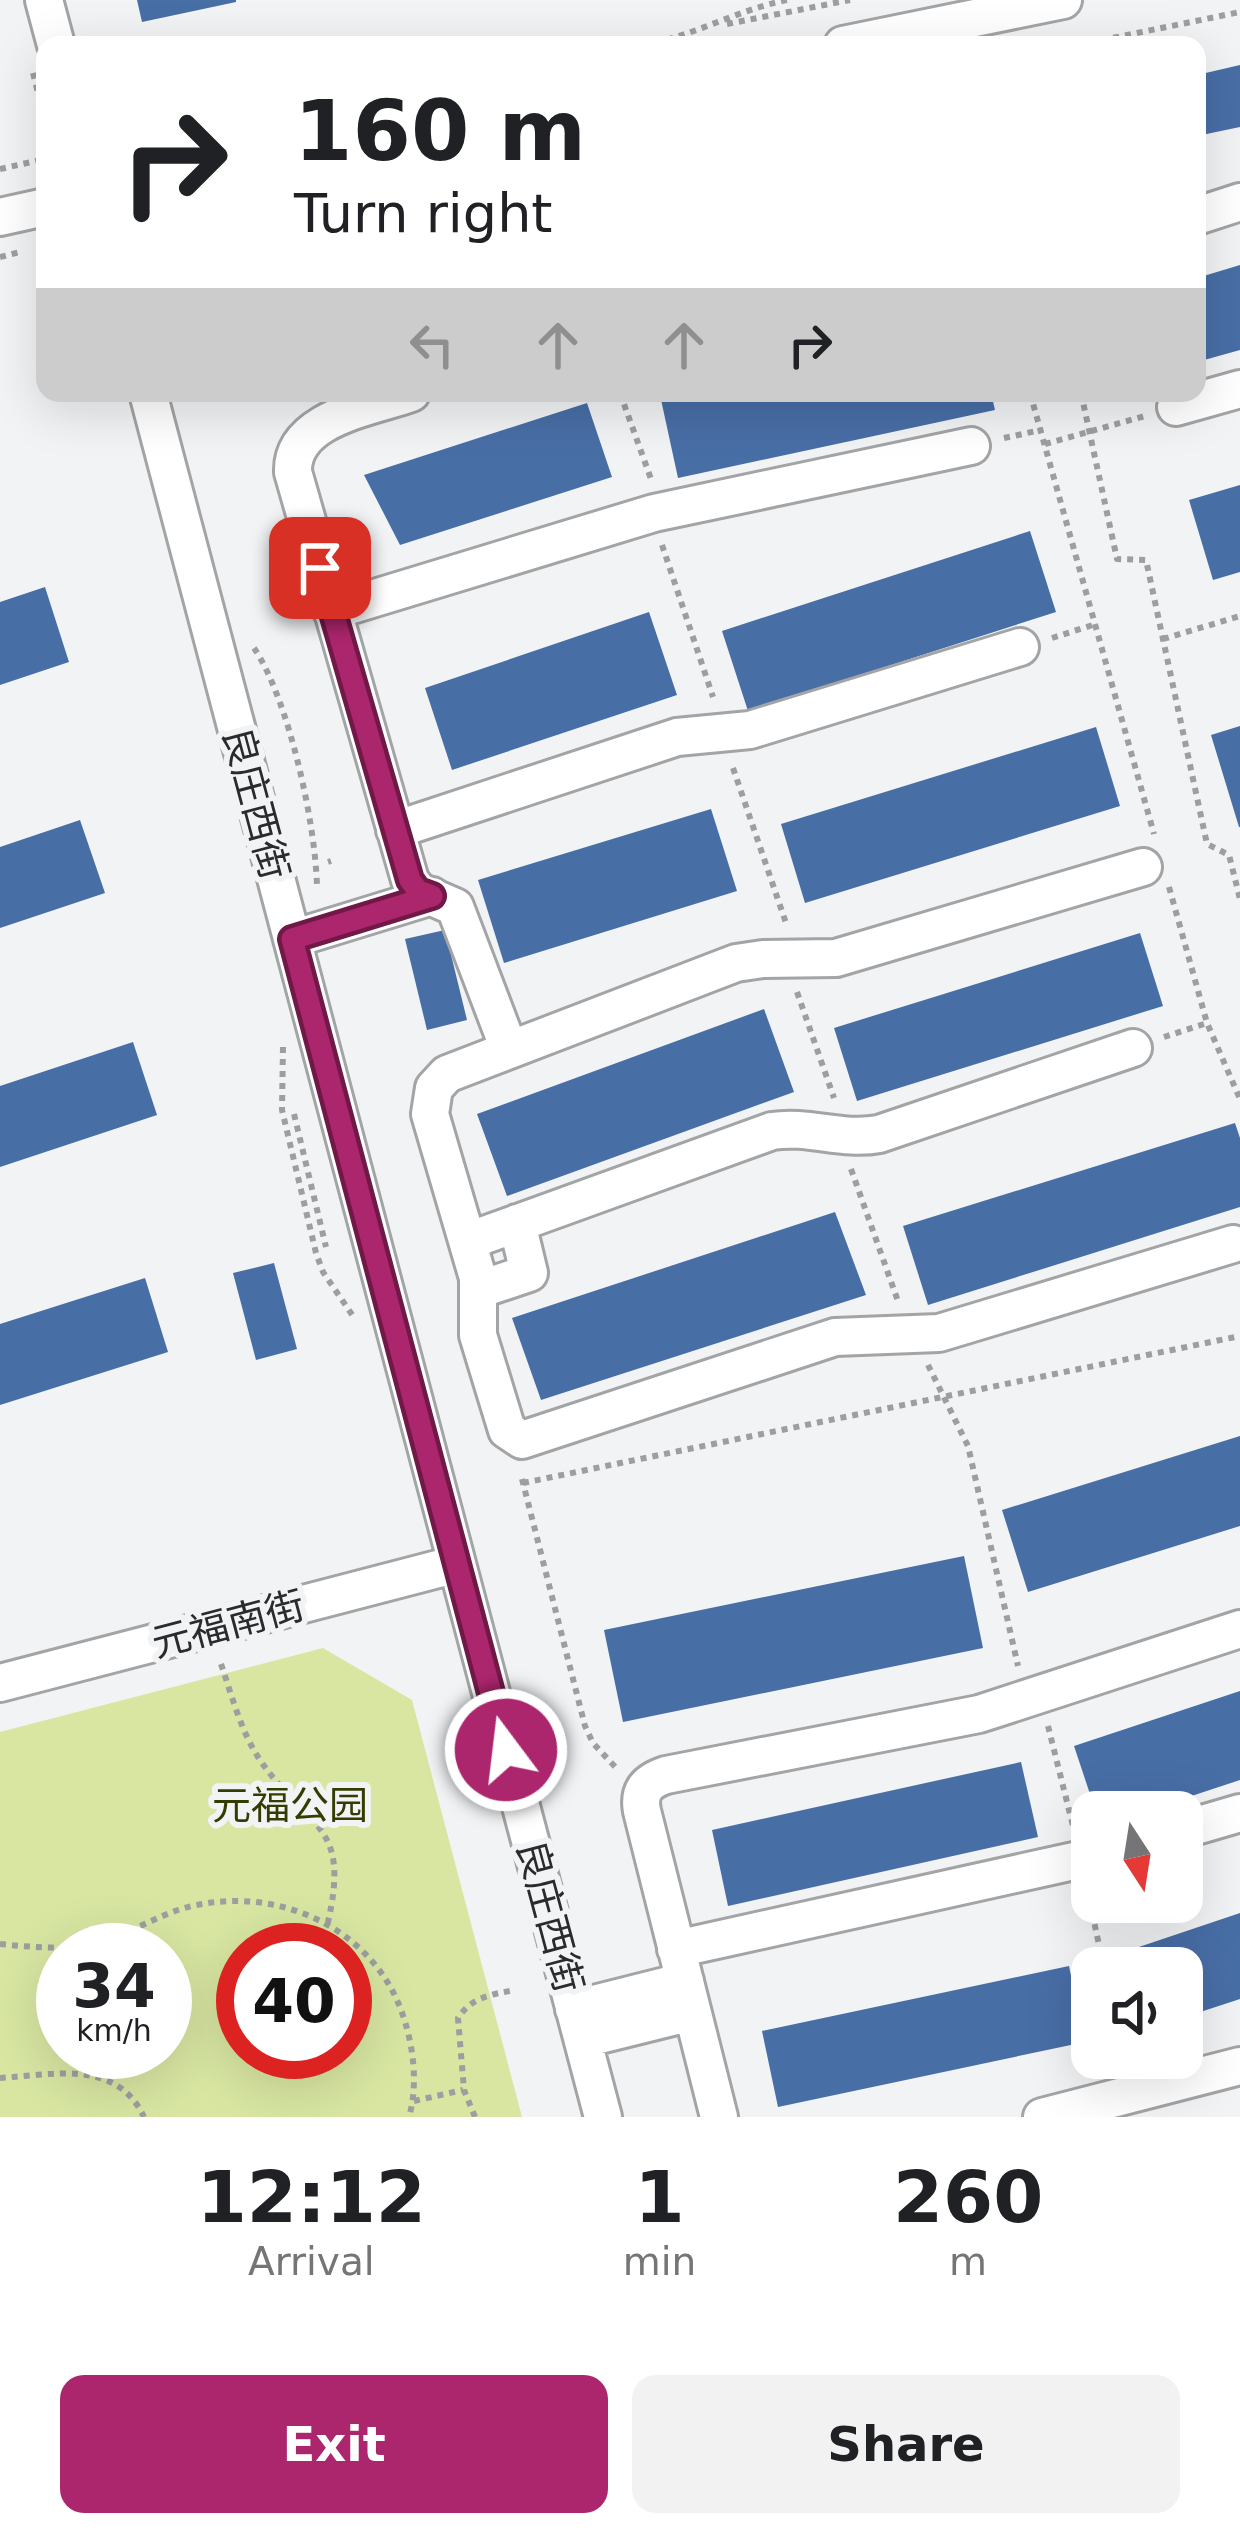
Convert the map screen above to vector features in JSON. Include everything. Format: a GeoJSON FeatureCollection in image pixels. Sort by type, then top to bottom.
{"type":"FeatureCollection","features":[{"type":"Feature","properties":{"kind":"street"},"geometry":{"type":"LineString","coordinates":[[44,0],[54,36]]}},
{"type":"Feature","properties":{"kind":"street"},"geometry":{"type":"LineString","coordinates":[[887,36],[1063,0]]}},
{"type":"Feature","properties":{"kind":"street"},"geometry":{"type":"LineString","coordinates":[[1206,213],[1240,202]]}},
{"type":"Feature","properties":{"kind":"street"},"geometry":{"type":"LineString","coordinates":[[0,217],[36,209]]}},
{"type":"Feature","properties":{"kind":"street"},"geometry":{"type":"LineString","coordinates":[[1206,399],[1240,389]]}},
{"type":"Feature","properties":{"kind":"street","name":"良庄西街"},"geometry":{"type":"LineString","coordinates":[[150,402],[603,2117]]}},
{"type":"Feature","properties":{"kind":"street"},"geometry":{"type":"LineString","coordinates":[[387,402],[319,427],[300,441],[295,450],[296,483],[395,830],[421,888],[460,914],[509,1049]]}},
{"type":"Feature","properties":{"kind":"street"},"geometry":{"type":"LineString","coordinates":[[1176,407],[1194,402]]}},
{"type":"Feature","properties":{"kind":"street"},"geometry":{"type":"LineString","coordinates":[[332,611],[654,513],[971,446]]}},
{"type":"Feature","properties":{"kind":"street"},"geometry":{"type":"LineString","coordinates":[[395,830],[677,737],[750,730],[1020,647]]}},
{"type":"Feature","properties":{"kind":"street"},"geometry":{"type":"LineString","coordinates":[[1156,863],[857,953],[736,963],[447,1074],[430,1096],[432,1124],[468,1241],[478,1290],[478,1335],[511,1435],[529,1439],[835,1337],[939,1333],[1233,1244]]}},
{"type":"Feature","properties":{"kind":"street"},"geometry":{"type":"LineString","coordinates":[[289,928],[421,888]]}},
{"type":"Feature","properties":{"kind":"street"},"geometry":{"type":"LineString","coordinates":[[468,1241],[772,1131],[801,1129],[844,1138],[879,1134],[1133,1048]]}},
{"type":"Feature","properties":{"kind":"street"},"geometry":{"type":"LineString","coordinates":[[478,1290],[527,1276],[529,1267],[517,1223]]}},
{"type":"Feature","properties":{"kind":"street","name":"元福南街"},"geometry":{"type":"LineString","coordinates":[[0,1683],[457,1564]]}},
{"type":"Feature","properties":{"kind":"street"},"geometry":{"type":"LineString","coordinates":[[719,2117],[641,1795],[650,1782],[666,1775],[979,1714],[1240,1629]]}},
{"type":"Feature","properties":{"kind":"street"},"geometry":{"type":"LineString","coordinates":[[1203,1824],[1240,1813]]}},
{"type":"Feature","properties":{"kind":"street"},"geometry":{"type":"LineString","coordinates":[[578,2024],[684,1981],[1071,1864]]}},
{"type":"Feature","properties":{"kind":"street"},"geometry":{"type":"LineString","coordinates":[[1042,2117],[1240,2066]]}},
{"type":"Feature","properties":{"kind":"path"},"geometry":{"type":"LineString","coordinates":[[679,36],[733,14],[787,0]]}},
{"type":"Feature","properties":{"kind":"path"},"geometry":{"type":"LineString","coordinates":[[727,24],[846,0]]}},
{"type":"Feature","properties":{"kind":"path"},"geometry":{"type":"LineString","coordinates":[[1122,36],[1240,12]]}},
{"type":"Feature","properties":{"kind":"path"},"geometry":{"type":"LineString","coordinates":[[0,169],[36,161]]}},
{"type":"Feature","properties":{"kind":"path"},"geometry":{"type":"LineString","coordinates":[[623,402],[652,483],[654,513],[723,734],[787,926],[797,992],[850,1166],[912,1336],[968,1446],[1012,1649],[1056,1748],[1071,1804]]}},
{"type":"Feature","properties":{"kind":"path"},"geometry":{"type":"LineString","coordinates":[[1033,402],[1096,624],[1156,863],[1207,1022],[1240,1099]]}},
{"type":"Feature","properties":{"kind":"path"},"geometry":{"type":"LineString","coordinates":[[1083,402],[1117,559],[1146,560],[1207,844],[1229,855],[1240,899]]}},
{"type":"Feature","properties":{"kind":"path"},"geometry":{"type":"LineString","coordinates":[[1045,444],[1176,407]]}},
{"type":"Feature","properties":{"kind":"path"},"geometry":{"type":"LineString","coordinates":[[1163,639],[1240,616]]}},
{"type":"Feature","properties":{"kind":"path"},"geometry":{"type":"LineString","coordinates":[[1020,647],[1096,624]]}},
{"type":"Feature","properties":{"kind":"path"},"geometry":{"type":"LineString","coordinates":[[1133,1048],[1207,1022]]}},
{"type":"Feature","properties":{"kind":"path"},"geometry":{"type":"LineString","coordinates":[[294,1114],[326,1247]]}},
{"type":"Feature","properties":{"kind":"path"},"geometry":{"type":"LineString","coordinates":[[523,1483],[1240,1336]]}},
{"type":"Feature","properties":{"kind":"path"},"geometry":{"type":"LineString","coordinates":[[511,1435],[588,1735],[641,1795]]}},
{"type":"Feature","properties":{"kind":"path"},"geometry":{"type":"LineString","coordinates":[[221,1664],[257,1756],[328,1840],[337,1886],[328,1922]]}},
{"type":"Feature","properties":{"kind":"path"},"geometry":{"type":"LineString","coordinates":[[0,1945],[61,1948],[89,1944],[213,1901],[291,1909],[328,1922],[357,1944],[398,1999],[413,2069],[414,2101],[409,2117]]}},
{"type":"Feature","properties":{"kind":"path"},"geometry":{"type":"LineString","coordinates":[[475,2117],[464,2090],[458,2018],[467,2004],[514,1990]]}},
{"type":"Feature","properties":{"kind":"path"},"geometry":{"type":"LineString","coordinates":[[0,2078],[60,2071],[94,2074],[121,2088],[144,2117]]}},
{"type":"Feature","properties":{"kind":"path"},"geometry":{"type":"LineString","coordinates":[[414,2101],[464,2090]]}},
{"type":"Feature","properties":{"kind":"green space","name":"元福公园"},"geometry":{"type":"Polygon","coordinates":[[[323,1648],[412,1700],[522,2117],[0,2117],[0,1732],[323,1648]]]}},
{"type":"Feature","properties":{"kind":"building"},"geometry":{"type":"Polygon","coordinates":[[[137,0],[236,0],[236,2],[142,22],[137,0]]]}},
{"type":"Feature","properties":{"kind":"building"},"geometry":{"type":"Polygon","coordinates":[[[1240,65],[1240,127],[1206,134],[1206,73],[1240,65]]]}},
{"type":"Feature","properties":{"kind":"building"},"geometry":{"type":"Polygon","coordinates":[[[1240,265],[1240,350],[1206,359],[1206,275],[1240,265]]]}},
{"type":"Feature","properties":{"kind":"building"},"geometry":{"type":"Polygon","coordinates":[[[662,402],[993,402],[995,410],[678,478],[662,402]]]}},
{"type":"Feature","properties":{"kind":"building"},"geometry":{"type":"Polygon","coordinates":[[[587,403],[612,477],[400,545],[364,475],[587,403]]]}},
{"type":"Feature","properties":{"kind":"building"},"geometry":{"type":"Polygon","coordinates":[[[1240,485],[1240,572],[1213,580],[1189,500],[1240,485]]]}},
{"type":"Feature","properties":{"kind":"building"},"geometry":{"type":"Polygon","coordinates":[[[1030,531],[1056,612],[748,711],[722,631],[1030,531]]]}},
{"type":"Feature","properties":{"kind":"building"},"geometry":{"type":"Polygon","coordinates":[[[45,587],[69,662],[0,685],[0,602],[45,587]]]}},
{"type":"Feature","properties":{"kind":"building"},"geometry":{"type":"Polygon","coordinates":[[[649,612],[677,695],[452,770],[425,688],[649,612]]]}},
{"type":"Feature","properties":{"kind":"building"},"geometry":{"type":"Polygon","coordinates":[[[1240,726],[1240,827],[1239,827],[1211,735],[1240,726]]]}},
{"type":"Feature","properties":{"kind":"building"},"geometry":{"type":"Polygon","coordinates":[[[1096,727],[1120,806],[805,903],[781,824],[1096,727]]]}},
{"type":"Feature","properties":{"kind":"building"},"geometry":{"type":"Polygon","coordinates":[[[711,809],[737,891],[504,963],[478,880],[711,809]]]}},
{"type":"Feature","properties":{"kind":"building"},"geometry":{"type":"Polygon","coordinates":[[[80,820],[105,893],[0,928],[0,847],[80,820]]]}},
{"type":"Feature","properties":{"kind":"building"},"geometry":{"type":"Polygon","coordinates":[[[445,930],[467,1020],[427,1030],[405,939],[445,930]]]}},
{"type":"Feature","properties":{"kind":"building"},"geometry":{"type":"Polygon","coordinates":[[[1140,933],[1163,1006],[857,1101],[834,1028],[1140,933]]]}},
{"type":"Feature","properties":{"kind":"building"},"geometry":{"type":"Polygon","coordinates":[[[764,1009],[794,1092],[507,1196],[477,1114],[764,1009]]]}},
{"type":"Feature","properties":{"kind":"building"},"geometry":{"type":"Polygon","coordinates":[[[133,1042],[157,1115],[0,1167],[0,1086],[133,1042]]]}},
{"type":"Feature","properties":{"kind":"building"},"geometry":{"type":"Polygon","coordinates":[[[1235,1123],[1240,1138],[1240,1207],[928,1305],[903,1226],[1235,1123]]]}},
{"type":"Feature","properties":{"kind":"building"},"geometry":{"type":"Polygon","coordinates":[[[835,1212],[866,1295],[541,1400],[512,1318],[835,1212]]]}},
{"type":"Feature","properties":{"kind":"building"},"geometry":{"type":"Polygon","coordinates":[[[274,1263],[297,1349],[256,1360],[233,1273],[274,1263]]]}},
{"type":"Feature","properties":{"kind":"building"},"geometry":{"type":"Polygon","coordinates":[[[145,1278],[168,1352],[0,1405],[0,1324],[145,1278]]]}},
{"type":"Feature","properties":{"kind":"building"},"geometry":{"type":"Polygon","coordinates":[[[1240,1436],[1240,1526],[1028,1592],[1002,1510],[1240,1436]]]}},
{"type":"Feature","properties":{"kind":"building"},"geometry":{"type":"Polygon","coordinates":[[[964,1556],[983,1648],[623,1722],[604,1630],[964,1556]]]}},
{"type":"Feature","properties":{"kind":"building"},"geometry":{"type":"Polygon","coordinates":[[[1240,1691],[1240,1780],[1203,1792],[1089,1791],[1074,1746],[1240,1691]]]}},
{"type":"Feature","properties":{"kind":"building"},"geometry":{"type":"Polygon","coordinates":[[[1021,1762],[1038,1837],[728,1906],[712,1830],[1021,1762]]]}},
{"type":"Feature","properties":{"kind":"building"},"geometry":{"type":"Polygon","coordinates":[[[1240,1913],[1240,1999],[1203,2011],[1203,1947],[1139,1947],[1240,1913]]]}},
{"type":"Feature","properties":{"kind":"building"},"geometry":{"type":"Polygon","coordinates":[[[1069,1966],[1071,1976],[1071,2045],[778,2107],[762,2031],[1069,1966]]]}},
{"type":"Feature","properties":{"kind":"route"},"geometry":{"type":"LineString","coordinates":[[320,568],[410,880],[418,891],[432,896],[292,939],[506,1750]]}}]}
